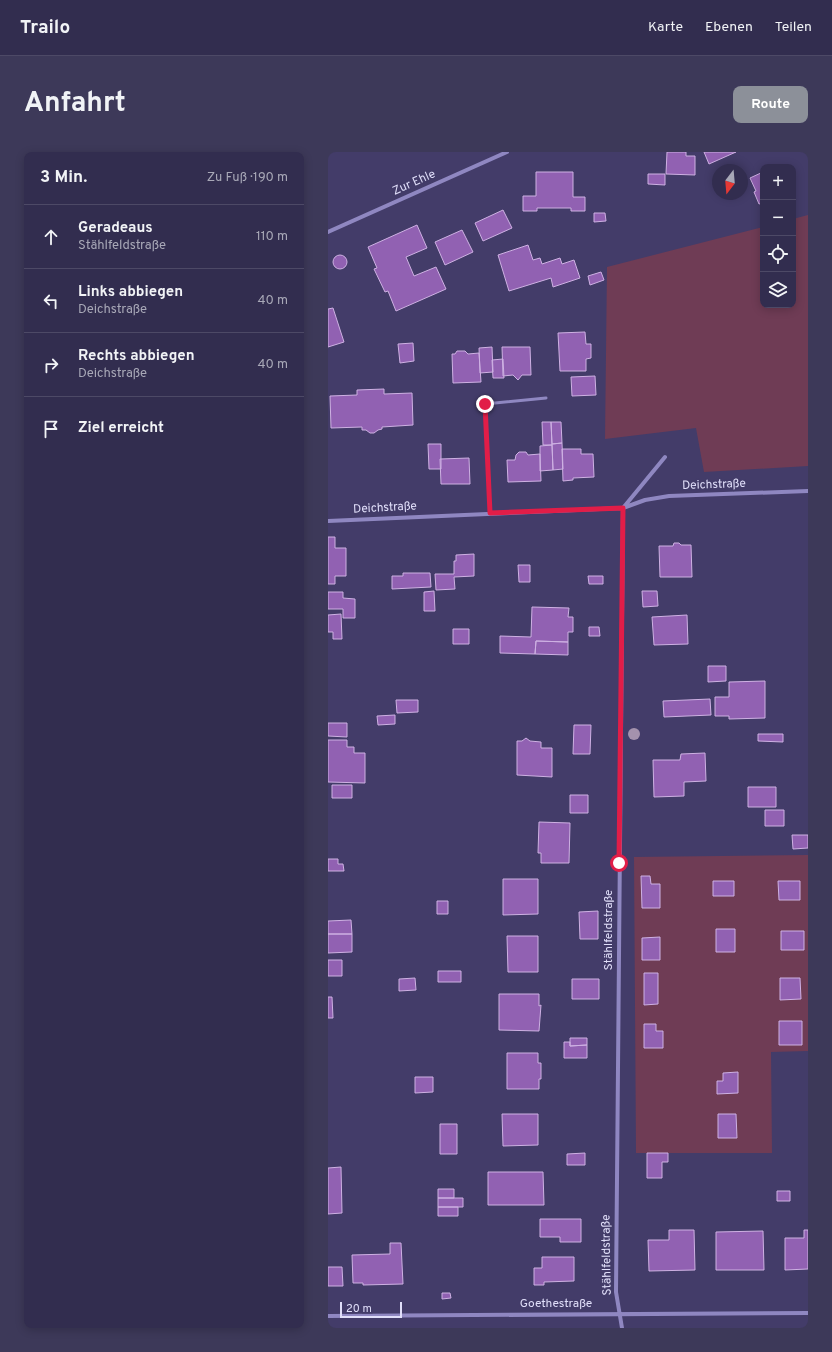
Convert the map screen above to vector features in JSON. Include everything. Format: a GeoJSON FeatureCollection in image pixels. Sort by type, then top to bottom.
{"type":"FeatureCollection","features":[{"type":"Feature","properties":{"kind":"street","name":"Zur Ehle"},"geometry":{"type":"LineString","coordinates":[[328,232],[507,152]]}},
{"type":"Feature","properties":{"kind":"street"},"geometry":{"type":"LineString","coordinates":[[623,508],[665,457]]}},
{"type":"Feature","properties":{"kind":"street","name":"Deichstraße"},"geometry":{"type":"LineString","coordinates":[[328,520],[623,508],[645,500],[669,496],[808,491]]}},
{"type":"Feature","properties":{"kind":"street","name":"Stählfeldstraße"},"geometry":{"type":"LineString","coordinates":[[622,1328],[621,1314],[616,1292],[623,508]]}},
{"type":"Feature","properties":{"kind":"street","name":"Goethestraße"},"geometry":{"type":"LineString","coordinates":[[328,1316],[808,1313]]}},
{"type":"Feature","properties":{"kind":"lane"},"geometry":{"type":"LineString","coordinates":[[490,513],[485,404],[546,398]]}},
{"type":"Feature","properties":{"kind":"shaded area"},"geometry":{"type":"Polygon","coordinates":[[[808,215],[808,466],[704,472],[696,428],[605,439],[607,267],[760,228],[760,308],[796,308],[796,218],[808,215]]]}},
{"type":"Feature","properties":{"kind":"shaded area"},"geometry":{"type":"Polygon","coordinates":[[[808,855],[808,1051],[771,1052],[772,1153],[636,1153],[634,857],[808,855]]]}},
{"type":"Feature","properties":{"kind":"building"},"geometry":{"type":"Polygon","coordinates":[[[667,152],[686,152],[686,156],[695,156],[695,175],[666,174],[667,152]]]}},
{"type":"Feature","properties":{"kind":"building"},"geometry":{"type":"Polygon","coordinates":[[[704,152],[736,152],[709,164],[704,152]]]}},
{"type":"Feature","properties":{"kind":"building"},"geometry":{"type":"Polygon","coordinates":[[[536,172],[573,172],[573,197],[585,197],[585,211],[571,211],[571,208],[537,208],[537,211],[523,211],[523,196],[536,196],[536,172]]]}},
{"type":"Feature","properties":{"kind":"building"},"geometry":{"type":"Polygon","coordinates":[[[760,173],[760,204],[754,192],[756,191],[750,178],[760,173]]]}},
{"type":"Feature","properties":{"kind":"building"},"geometry":{"type":"Polygon","coordinates":[[[648,174],[665,174],[665,185],[648,184],[648,174]]]}},
{"type":"Feature","properties":{"kind":"building"},"geometry":{"type":"Polygon","coordinates":[[[503,210],[512,228],[483,241],[475,223],[503,210]]]}},
{"type":"Feature","properties":{"kind":"building"},"geometry":{"type":"Polygon","coordinates":[[[594,213],[605,213],[606,221],[594,222],[594,213]]]}},
{"type":"Feature","properties":{"kind":"building"},"geometry":{"type":"Polygon","coordinates":[[[417,225],[427,248],[406,257],[414,276],[436,267],[446,289],[396,311],[388,291],[385,292],[374,269],[377,268],[368,247],[417,225]]]}},
{"type":"Feature","properties":{"kind":"building"},"geometry":{"type":"Polygon","coordinates":[[[462,230],[473,252],[445,265],[435,242],[462,230]]]}},
{"type":"Feature","properties":{"kind":"building"},"geometry":{"type":"Polygon","coordinates":[[[528,245],[533,260],[540,258],[542,264],[560,258],[562,264],[574,260],[580,278],[553,287],[551,278],[509,291],[498,255],[528,245]]]}},
{"type":"Feature","properties":{"kind":"building"},"geometry":{"type":"Polygon","coordinates":[[[337,255],[343,255],[347,259],[347,265],[343,269],[337,269],[333,265],[333,259],[337,255]]]}},
{"type":"Feature","properties":{"kind":"building"},"geometry":{"type":"Polygon","coordinates":[[[601,272],[604,280],[590,285],[588,276],[601,272]]]}},
{"type":"Feature","properties":{"kind":"building"},"geometry":{"type":"Polygon","coordinates":[[[333,308],[344,342],[328,347],[328,309],[333,308]]]}},
{"type":"Feature","properties":{"kind":"building"},"geometry":{"type":"Polygon","coordinates":[[[585,332],[586,344],[591,344],[591,358],[586,359],[586,371],[560,371],[558,333],[585,332]]]}},
{"type":"Feature","properties":{"kind":"building"},"geometry":{"type":"Polygon","coordinates":[[[413,343],[414,361],[400,363],[398,344],[413,343]]]}},
{"type":"Feature","properties":{"kind":"building"},"geometry":{"type":"Polygon","coordinates":[[[492,347],[493,372],[480,373],[479,348],[492,347]]]}},
{"type":"Feature","properties":{"kind":"building"},"geometry":{"type":"Polygon","coordinates":[[[502,347],[530,347],[531,375],[522,375],[518,380],[513,375],[503,376],[502,347]]]}},
{"type":"Feature","properties":{"kind":"building"},"geometry":{"type":"Polygon","coordinates":[[[457,351],[465,351],[468,354],[479,353],[481,382],[453,383],[452,354],[455,354],[457,351]]]}},
{"type":"Feature","properties":{"kind":"building"},"geometry":{"type":"Polygon","coordinates":[[[503,359],[504,378],[493,378],[492,360],[503,359]]]}},
{"type":"Feature","properties":{"kind":"building"},"geometry":{"type":"Polygon","coordinates":[[[595,376],[596,395],[572,396],[571,377],[595,376]]]}},
{"type":"Feature","properties":{"kind":"building"},"geometry":{"type":"Polygon","coordinates":[[[384,389],[384,394],[412,393],[413,425],[382,427],[382,429],[374,433],[362,430],[362,427],[331,428],[330,396],[357,395],[357,390],[384,389]]]}},
{"type":"Feature","properties":{"kind":"building"},"geometry":{"type":"Polygon","coordinates":[[[542,422],[551,422],[552,445],[543,445],[542,422]]]}},
{"type":"Feature","properties":{"kind":"building"},"geometry":{"type":"Polygon","coordinates":[[[551,422],[561,422],[562,443],[552,444],[551,422]]]}},
{"type":"Feature","properties":{"kind":"building"},"geometry":{"type":"Polygon","coordinates":[[[562,443],[563,469],[553,470],[552,444],[562,443]]]}},
{"type":"Feature","properties":{"kind":"building"},"geometry":{"type":"Polygon","coordinates":[[[428,444],[441,444],[441,469],[429,469],[428,444]]]}},
{"type":"Feature","properties":{"kind":"building"},"geometry":{"type":"Polygon","coordinates":[[[552,445],[553,470],[540,471],[540,446],[552,445]]]}},
{"type":"Feature","properties":{"kind":"building"},"geometry":{"type":"Polygon","coordinates":[[[562,449],[581,449],[581,454],[593,454],[594,477],[573,478],[573,480],[563,481],[562,449]]]}},
{"type":"Feature","properties":{"kind":"building"},"geometry":{"type":"Polygon","coordinates":[[[519,452],[526,452],[528,455],[540,454],[541,481],[508,482],[507,460],[515,460],[516,455],[519,452]]]}},
{"type":"Feature","properties":{"kind":"building"},"geometry":{"type":"Polygon","coordinates":[[[469,458],[470,484],[441,484],[440,459],[469,458]]]}},
{"type":"Feature","properties":{"kind":"building"},"geometry":{"type":"Polygon","coordinates":[[[328,537],[335,537],[335,548],[346,548],[346,576],[335,576],[335,584],[328,584],[328,537]]]}},
{"type":"Feature","properties":{"kind":"building"},"geometry":{"type":"Polygon","coordinates":[[[674,543],[691,545],[692,577],[660,577],[659,546],[673,546],[674,543]]]}},
{"type":"Feature","properties":{"kind":"building"},"geometry":{"type":"Polygon","coordinates":[[[474,554],[474,576],[454,577],[455,589],[436,590],[435,574],[454,574],[454,561],[456,561],[456,555],[474,554]]]}},
{"type":"Feature","properties":{"kind":"building"},"geometry":{"type":"Polygon","coordinates":[[[518,565],[530,565],[530,582],[519,582],[518,565]]]}},
{"type":"Feature","properties":{"kind":"building"},"geometry":{"type":"Polygon","coordinates":[[[403,573],[430,573],[431,587],[392,589],[392,576],[403,576],[403,573]]]}},
{"type":"Feature","properties":{"kind":"building"},"geometry":{"type":"Polygon","coordinates":[[[588,576],[603,576],[603,584],[589,584],[588,576]]]}},
{"type":"Feature","properties":{"kind":"building"},"geometry":{"type":"Polygon","coordinates":[[[434,591],[435,611],[424,611],[424,592],[434,591]]]}},
{"type":"Feature","properties":{"kind":"building"},"geometry":{"type":"Polygon","coordinates":[[[642,591],[657,591],[658,606],[643,607],[642,591]]]}},
{"type":"Feature","properties":{"kind":"building"},"geometry":{"type":"Polygon","coordinates":[[[328,592],[343,592],[343,598],[355,599],[355,618],[343,618],[343,609],[328,609],[328,592]]]}},
{"type":"Feature","properties":{"kind":"building"},"geometry":{"type":"Polygon","coordinates":[[[532,607],[569,608],[568,617],[573,617],[573,632],[568,632],[568,642],[536,641],[535,654],[500,653],[500,636],[531,637],[532,607]]]}},
{"type":"Feature","properties":{"kind":"building"},"geometry":{"type":"Polygon","coordinates":[[[341,614],[342,639],[333,639],[333,632],[328,632],[328,615],[341,614]]]}},
{"type":"Feature","properties":{"kind":"building"},"geometry":{"type":"Polygon","coordinates":[[[687,615],[688,644],[654,645],[652,617],[687,615]]]}},
{"type":"Feature","properties":{"kind":"building"},"geometry":{"type":"Polygon","coordinates":[[[589,627],[599,627],[600,636],[589,636],[589,627]]]}},
{"type":"Feature","properties":{"kind":"building"},"geometry":{"type":"Polygon","coordinates":[[[453,629],[469,629],[469,644],[453,644],[453,629]]]}},
{"type":"Feature","properties":{"kind":"building"},"geometry":{"type":"Polygon","coordinates":[[[536,641],[568,642],[568,655],[535,654],[536,641]]]}},
{"type":"Feature","properties":{"kind":"building"},"geometry":{"type":"Polygon","coordinates":[[[708,666],[726,666],[726,681],[708,682],[708,666]]]}},
{"type":"Feature","properties":{"kind":"building"},"geometry":{"type":"Polygon","coordinates":[[[765,681],[765,718],[729,719],[729,716],[715,716],[715,697],[729,697],[729,682],[765,681]]]}},
{"type":"Feature","properties":{"kind":"building"},"geometry":{"type":"Polygon","coordinates":[[[710,699],[711,715],[664,717],[663,701],[710,699]]]}},
{"type":"Feature","properties":{"kind":"building"},"geometry":{"type":"Polygon","coordinates":[[[396,700],[418,700],[418,712],[397,713],[396,700]]]}},
{"type":"Feature","properties":{"kind":"building"},"geometry":{"type":"Polygon","coordinates":[[[395,715],[395,724],[378,725],[377,716],[395,715]]]}},
{"type":"Feature","properties":{"kind":"building"},"geometry":{"type":"Polygon","coordinates":[[[328,723],[347,723],[347,737],[328,736],[328,723]]]}},
{"type":"Feature","properties":{"kind":"building"},"geometry":{"type":"Polygon","coordinates":[[[574,725],[591,725],[590,754],[573,754],[574,725]]]}},
{"type":"Feature","properties":{"kind":"building"},"geometry":{"type":"Polygon","coordinates":[[[758,734],[783,734],[783,742],[758,741],[758,734]]]}},
{"type":"Feature","properties":{"kind":"building"},"geometry":{"type":"Polygon","coordinates":[[[526,738],[530,741],[541,742],[541,748],[552,748],[552,777],[517,775],[517,741],[522,741],[526,738]]]}},
{"type":"Feature","properties":{"kind":"building"},"geometry":{"type":"Polygon","coordinates":[[[328,740],[347,740],[347,747],[354,747],[354,753],[365,753],[365,783],[328,782],[328,740]]]}},
{"type":"Feature","properties":{"kind":"building"},"geometry":{"type":"Polygon","coordinates":[[[705,753],[706,781],[684,782],[684,796],[654,797],[653,760],[680,760],[681,754],[705,753]]]}},
{"type":"Feature","properties":{"kind":"building"},"geometry":{"type":"Polygon","coordinates":[[[332,785],[352,785],[352,798],[332,798],[332,785]]]}},
{"type":"Feature","properties":{"kind":"building"},"geometry":{"type":"Polygon","coordinates":[[[748,787],[776,787],[776,807],[748,807],[748,787]]]}},
{"type":"Feature","properties":{"kind":"building"},"geometry":{"type":"Polygon","coordinates":[[[570,795],[588,795],[588,813],[570,813],[570,795]]]}},
{"type":"Feature","properties":{"kind":"building"},"geometry":{"type":"Polygon","coordinates":[[[765,810],[784,810],[784,826],[765,826],[765,810]]]}},
{"type":"Feature","properties":{"kind":"building"},"geometry":{"type":"Polygon","coordinates":[[[539,822],[570,823],[569,863],[541,863],[541,853],[538,853],[539,822]]]}},
{"type":"Feature","properties":{"kind":"building"},"geometry":{"type":"Polygon","coordinates":[[[792,835],[808,835],[808,848],[793,849],[792,835]]]}},
{"type":"Feature","properties":{"kind":"building"},"geometry":{"type":"Polygon","coordinates":[[[328,859],[338,859],[338,864],[343,864],[344,871],[328,871],[328,859]]]}},
{"type":"Feature","properties":{"kind":"building"},"geometry":{"type":"Polygon","coordinates":[[[641,876],[650,876],[651,884],[660,884],[660,908],[642,908],[641,876]]]}},
{"type":"Feature","properties":{"kind":"building"},"geometry":{"type":"Polygon","coordinates":[[[503,879],[538,879],[538,914],[503,915],[503,879]]]}},
{"type":"Feature","properties":{"kind":"building"},"geometry":{"type":"Polygon","coordinates":[[[713,881],[734,881],[734,896],[713,896],[713,881]]]}},
{"type":"Feature","properties":{"kind":"building"},"geometry":{"type":"Polygon","coordinates":[[[778,881],[800,881],[800,900],[779,900],[778,881]]]}},
{"type":"Feature","properties":{"kind":"building"},"geometry":{"type":"Polygon","coordinates":[[[437,901],[448,901],[448,914],[437,914],[437,901]]]}},
{"type":"Feature","properties":{"kind":"building"},"geometry":{"type":"Polygon","coordinates":[[[598,911],[598,939],[580,939],[579,912],[598,911]]]}},
{"type":"Feature","properties":{"kind":"building"},"geometry":{"type":"Polygon","coordinates":[[[351,920],[352,934],[328,934],[328,921],[351,920]]]}},
{"type":"Feature","properties":{"kind":"building"},"geometry":{"type":"Polygon","coordinates":[[[716,929],[735,929],[735,952],[716,952],[716,929]]]}},
{"type":"Feature","properties":{"kind":"building"},"geometry":{"type":"Polygon","coordinates":[[[781,931],[804,931],[804,950],[781,950],[781,931]]]}},
{"type":"Feature","properties":{"kind":"building"},"geometry":{"type":"Polygon","coordinates":[[[328,934],[352,934],[352,952],[328,953],[328,934]]]}},
{"type":"Feature","properties":{"kind":"building"},"geometry":{"type":"Polygon","coordinates":[[[507,936],[538,936],[538,972],[508,972],[507,936]]]}},
{"type":"Feature","properties":{"kind":"building"},"geometry":{"type":"Polygon","coordinates":[[[660,937],[660,960],[642,960],[642,938],[660,937]]]}},
{"type":"Feature","properties":{"kind":"building"},"geometry":{"type":"Polygon","coordinates":[[[328,960],[342,960],[342,976],[328,976],[328,960]]]}},
{"type":"Feature","properties":{"kind":"building"},"geometry":{"type":"Polygon","coordinates":[[[438,971],[461,971],[461,982],[438,982],[438,971]]]}},
{"type":"Feature","properties":{"kind":"building"},"geometry":{"type":"Polygon","coordinates":[[[644,973],[658,973],[658,1004],[644,1005],[644,973]]]}},
{"type":"Feature","properties":{"kind":"building"},"geometry":{"type":"Polygon","coordinates":[[[415,978],[416,990],[399,991],[399,979],[415,978]]]}},
{"type":"Feature","properties":{"kind":"building"},"geometry":{"type":"Polygon","coordinates":[[[780,978],[800,978],[801,999],[780,1000],[780,978]]]}},
{"type":"Feature","properties":{"kind":"building"},"geometry":{"type":"Polygon","coordinates":[[[572,979],[599,979],[599,999],[572,999],[572,979]]]}},
{"type":"Feature","properties":{"kind":"building"},"geometry":{"type":"Polygon","coordinates":[[[499,994],[539,994],[539,1006],[541,1005],[539,1031],[499,1030],[499,994]]]}},
{"type":"Feature","properties":{"kind":"building"},"geometry":{"type":"Polygon","coordinates":[[[328,997],[332,997],[333,1018],[328,1018],[328,997]]]}},
{"type":"Feature","properties":{"kind":"building"},"geometry":{"type":"Polygon","coordinates":[[[779,1021],[802,1021],[802,1045],[779,1045],[779,1021]]]}},
{"type":"Feature","properties":{"kind":"building"},"geometry":{"type":"Polygon","coordinates":[[[644,1024],[656,1024],[656,1031],[663,1031],[663,1048],[644,1048],[644,1024]]]}},
{"type":"Feature","properties":{"kind":"building"},"geometry":{"type":"Polygon","coordinates":[[[570,1038],[587,1038],[587,1045],[570,1046],[570,1038]]]}},
{"type":"Feature","properties":{"kind":"building"},"geometry":{"type":"Polygon","coordinates":[[[564,1042],[570,1042],[570,1046],[587,1045],[587,1058],[564,1058],[564,1042]]]}},
{"type":"Feature","properties":{"kind":"building"},"geometry":{"type":"Polygon","coordinates":[[[507,1053],[538,1053],[538,1063],[541,1063],[541,1079],[539,1079],[539,1089],[507,1089],[507,1053]]]}},
{"type":"Feature","properties":{"kind":"building"},"geometry":{"type":"Polygon","coordinates":[[[738,1072],[738,1093],[717,1094],[717,1081],[723,1081],[723,1073],[738,1072]]]}},
{"type":"Feature","properties":{"kind":"building"},"geometry":{"type":"Polygon","coordinates":[[[415,1077],[433,1077],[433,1092],[415,1093],[415,1077]]]}},
{"type":"Feature","properties":{"kind":"building"},"geometry":{"type":"Polygon","coordinates":[[[502,1114],[538,1114],[538,1145],[503,1146],[502,1114]]]}},
{"type":"Feature","properties":{"kind":"building"},"geometry":{"type":"Polygon","coordinates":[[[718,1114],[736,1114],[737,1138],[718,1138],[718,1114]]]}},
{"type":"Feature","properties":{"kind":"building"},"geometry":{"type":"Polygon","coordinates":[[[440,1124],[457,1124],[457,1154],[440,1154],[440,1124]]]}},
{"type":"Feature","properties":{"kind":"building"},"geometry":{"type":"Polygon","coordinates":[[[585,1153],[585,1165],[567,1165],[567,1154],[585,1153]]]}},
{"type":"Feature","properties":{"kind":"building"},"geometry":{"type":"Polygon","coordinates":[[[647,1153],[668,1153],[668,1162],[662,1162],[662,1178],[647,1178],[647,1153]]]}},
{"type":"Feature","properties":{"kind":"building"},"geometry":{"type":"Polygon","coordinates":[[[341,1167],[342,1213],[328,1214],[328,1168],[341,1167]]]}},
{"type":"Feature","properties":{"kind":"building"},"geometry":{"type":"Polygon","coordinates":[[[488,1172],[543,1172],[544,1205],[488,1205],[488,1172]]]}},
{"type":"Feature","properties":{"kind":"building"},"geometry":{"type":"Polygon","coordinates":[[[438,1189],[454,1189],[454,1198],[438,1198],[438,1189]]]}},
{"type":"Feature","properties":{"kind":"building"},"geometry":{"type":"Polygon","coordinates":[[[777,1191],[790,1191],[790,1201],[777,1201],[777,1191]]]}},
{"type":"Feature","properties":{"kind":"building"},"geometry":{"type":"Polygon","coordinates":[[[438,1198],[463,1198],[463,1207],[438,1207],[438,1198]]]}},
{"type":"Feature","properties":{"kind":"building"},"geometry":{"type":"Polygon","coordinates":[[[438,1207],[458,1207],[458,1216],[438,1216],[438,1207]]]}},
{"type":"Feature","properties":{"kind":"building"},"geometry":{"type":"Polygon","coordinates":[[[540,1219],[581,1219],[581,1242],[560,1242],[560,1237],[540,1237],[540,1219]]]}},
{"type":"Feature","properties":{"kind":"building"},"geometry":{"type":"Polygon","coordinates":[[[669,1230],[694,1230],[695,1270],[649,1271],[648,1240],[669,1240],[669,1230]]]}},
{"type":"Feature","properties":{"kind":"building"},"geometry":{"type":"Polygon","coordinates":[[[804,1230],[808,1230],[808,1269],[785,1270],[785,1238],[804,1238],[804,1230]]]}},
{"type":"Feature","properties":{"kind":"building"},"geometry":{"type":"Polygon","coordinates":[[[763,1231],[764,1270],[716,1270],[716,1232],[763,1231]]]}},
{"type":"Feature","properties":{"kind":"building"},"geometry":{"type":"Polygon","coordinates":[[[390,1243],[401,1243],[403,1284],[363,1285],[363,1283],[353,1283],[352,1255],[390,1254],[390,1243]]]}},
{"type":"Feature","properties":{"kind":"building"},"geometry":{"type":"Polygon","coordinates":[[[542,1257],[574,1257],[574,1281],[544,1282],[544,1285],[534,1285],[534,1268],[542,1268],[542,1257]]]}},
{"type":"Feature","properties":{"kind":"building"},"geometry":{"type":"Polygon","coordinates":[[[328,1267],[342,1267],[343,1286],[328,1286],[328,1267]]]}},
{"type":"Feature","properties":{"kind":"building"},"geometry":{"type":"Polygon","coordinates":[[[442,1293],[450,1293],[451,1298],[442,1299],[442,1293]]]}},
{"type":"Feature","properties":{"kind":"route"},"geometry":{"type":"LineString","coordinates":[[485,404],[490,513],[623,508],[619,863]]}}]}
